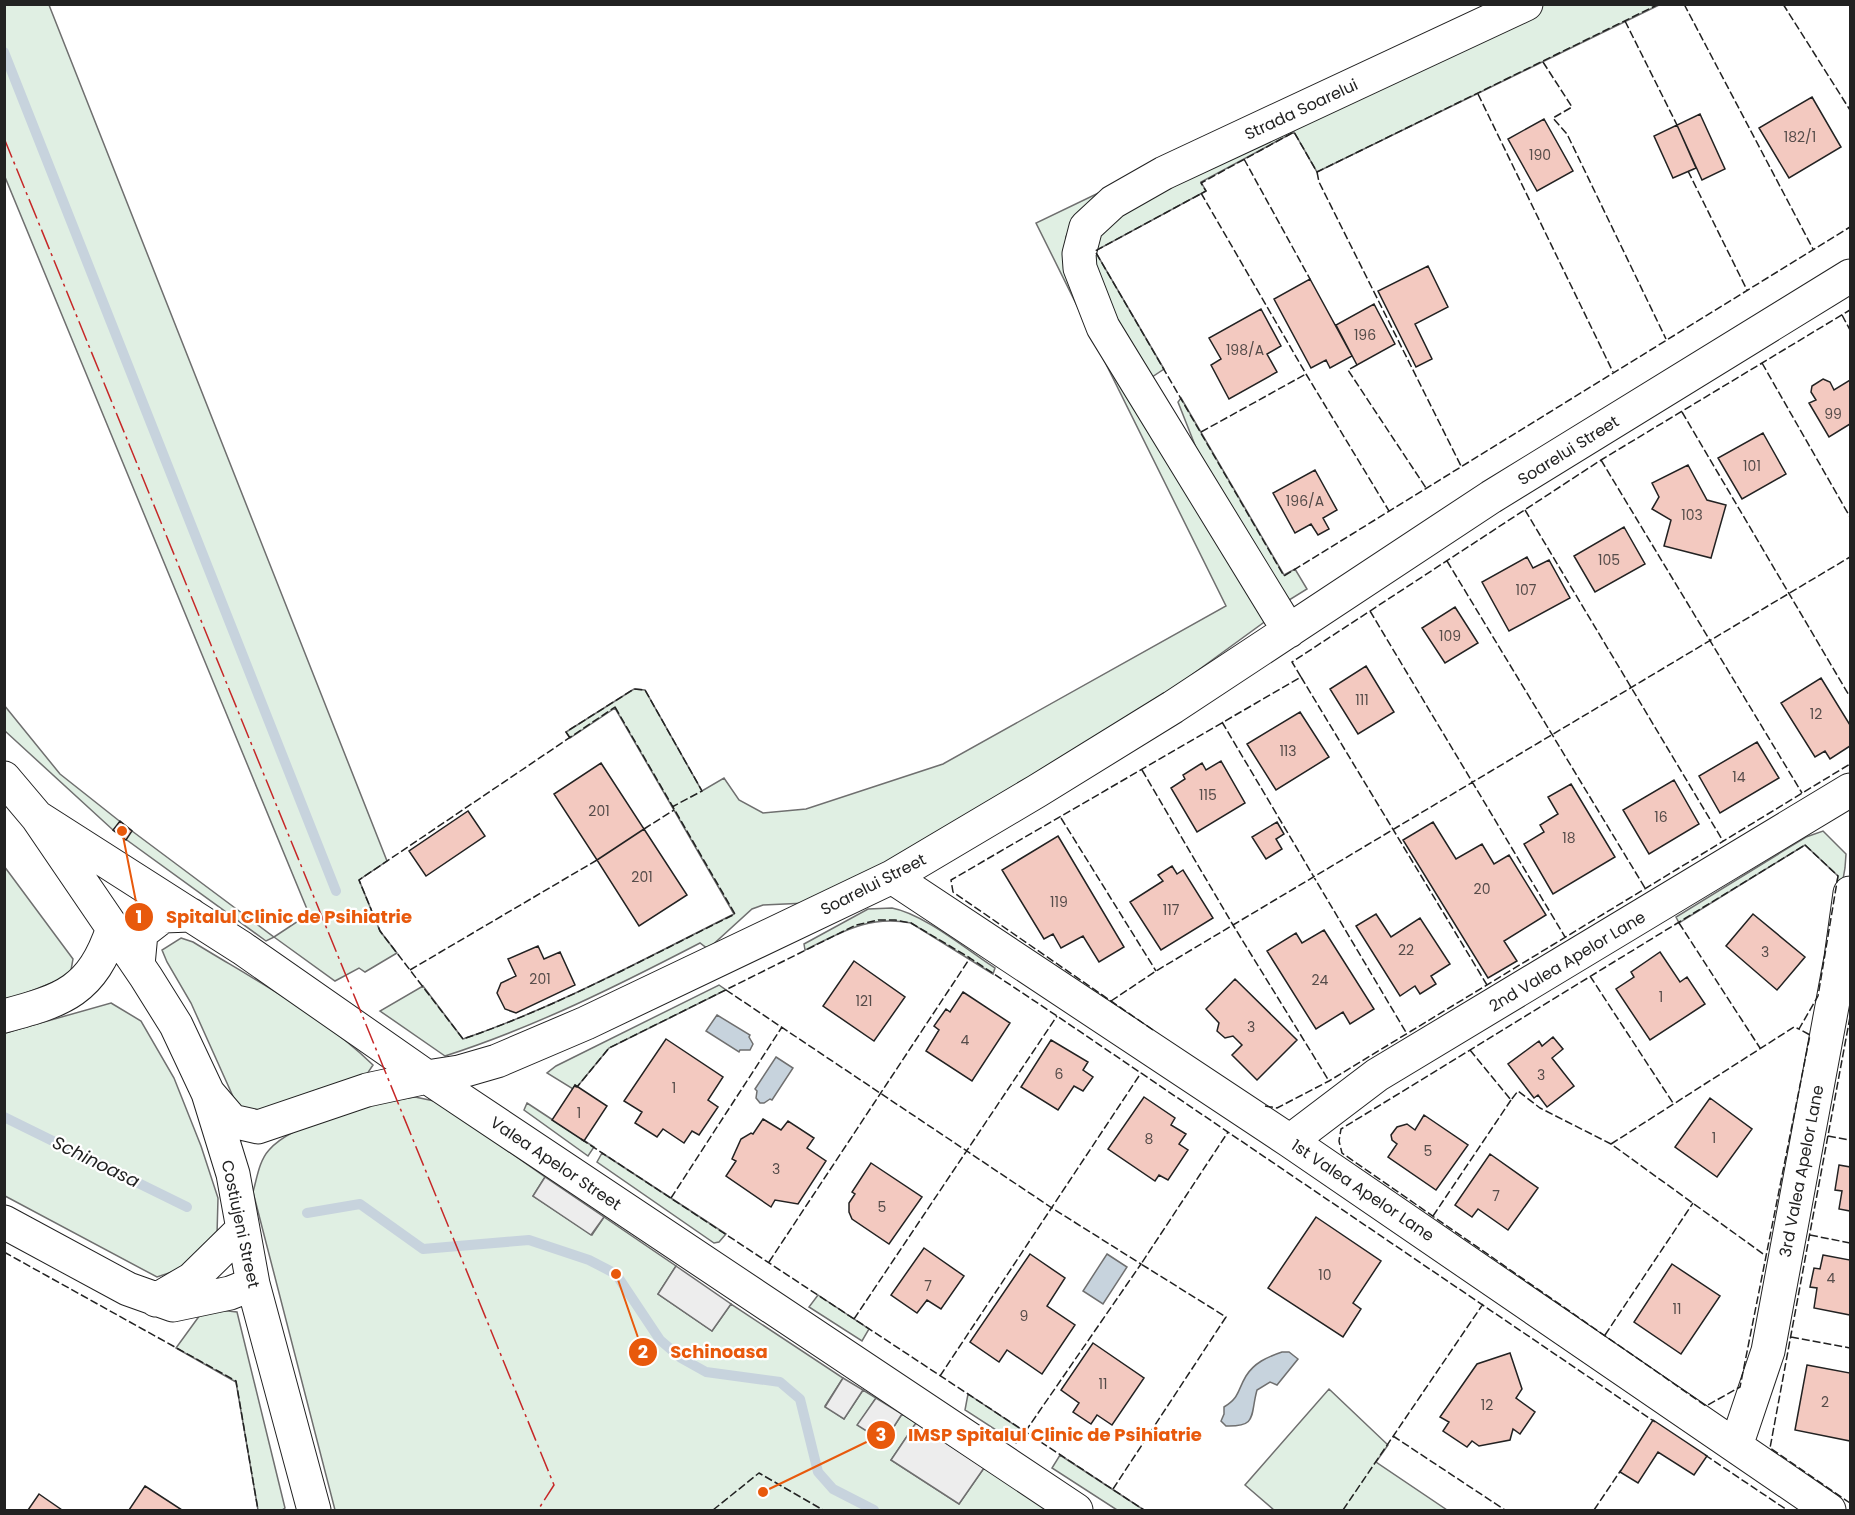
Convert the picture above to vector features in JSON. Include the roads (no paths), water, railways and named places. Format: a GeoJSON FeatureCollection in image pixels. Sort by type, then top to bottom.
{"type":"FeatureCollection","features":[{"type":"Feature","properties":{"kind":"street"},"geometry":{"type":"LineString","coordinates":[[1289,631],[1103,327],[1080,268],[1079,254],[1086,227],[1113,202],[1164,173],[1526,4]]}},
{"type":"Feature","properties":{"kind":"street","name":"Soarelui Street"},"geometry":{"type":"LineString","coordinates":[[258,1127],[367,1090],[459,1072],[497,1061],[586,1023],[892,877],[1066,773],[1289,631],[1491,497],[1851,276]]}},
{"type":"Feature","properties":{"kind":"street","name":"Costiujeni Street"},"geometry":{"type":"LineString","coordinates":[[4,778],[37,817],[138,964],[176,1025],[208,1093],[233,1174],[253,1284],[314,1510]]}},
{"type":"Feature","properties":{"kind":"street","name":"2nd Valea Apelor Lane"},"geometry":{"type":"LineString","coordinates":[[1290,1141],[1377,1076],[1851,790]]}},
{"type":"Feature","properties":{"kind":"street","name":"Valea Apelor Street"},"geometry":{"type":"LineString","coordinates":[[37,817],[242,948],[427,1077],[1076,1510]]}},
{"type":"Feature","properties":{"kind":"street","name":"1st Valea Apelor Lane"},"geometry":{"type":"LineString","coordinates":[[892,877],[1290,1141],[1829,1510]]}},
{"type":"Feature","properties":{"kind":"street","name":"3rd Valea Apelor Lane"},"geometry":{"type":"LineString","coordinates":[[1736,1446],[1768,1351],[1851,893]]}},
{"type":"Feature","properties":{"kind":"street"},"geometry":{"type":"LineString","coordinates":[[138,964],[141,933],[163,915],[191,915]]}},
{"type":"Feature","properties":{"kind":"street"},"geometry":{"type":"LineString","coordinates":[[4,1016],[47,1004],[73,990],[89,976],[105,953],[113,928]]}},
{"type":"Feature","properties":{"kind":"street"},"geometry":{"type":"LineString","coordinates":[[356,1028],[374,1052],[377,1071],[367,1090]]}},
{"type":"Feature","properties":{"kind":"street"},"geometry":{"type":"LineString","coordinates":[[208,1093],[232,1121],[258,1127],[233,1174]]}},
{"type":"Feature","properties":{"kind":"street"},"geometry":{"type":"LineString","coordinates":[[4,1222],[128,1289],[173,1305],[230,1293],[253,1284]]}},
{"type":"Feature","properties":{"kind":"street"},"geometry":{"type":"LineString","coordinates":[[156,1300],[192,1279],[243,1229]]}},
{"type":"Feature","properties":{"kind":"waterway"},"geometry":{"type":"LineString","coordinates":[[4,52],[336,891]]}},
{"type":"Feature","properties":{"kind":"waterway","name":"Schinoasa"},"geometry":{"type":"LineString","coordinates":[[4,1117],[187,1207]]}},
{"type":"Feature","properties":{"kind":"waterway","name":"Schinoasa"},"geometry":{"type":"LineString","coordinates":[[307,1213],[360,1204],[423,1249],[529,1240],[589,1260],[616,1274],[660,1340],[681,1358],[706,1372],[780,1382],[800,1399],[818,1472],[833,1489],[874,1510]]}},
{"type":"Feature","properties":{"kind":"place","name":"Spitalul Clinic de Psihiatrie"},"geometry":{"type":"Point","coordinates":[122,831]}},
{"type":"Feature","properties":{"kind":"place","name":"Schinoasa"},"geometry":{"type":"Point","coordinates":[616,1274]}},
{"type":"Feature","properties":{"kind":"place","name":"IMSP Spitalul Clinic de Psihiatrie"},"geometry":{"type":"Point","coordinates":[763,1492]}}]}
